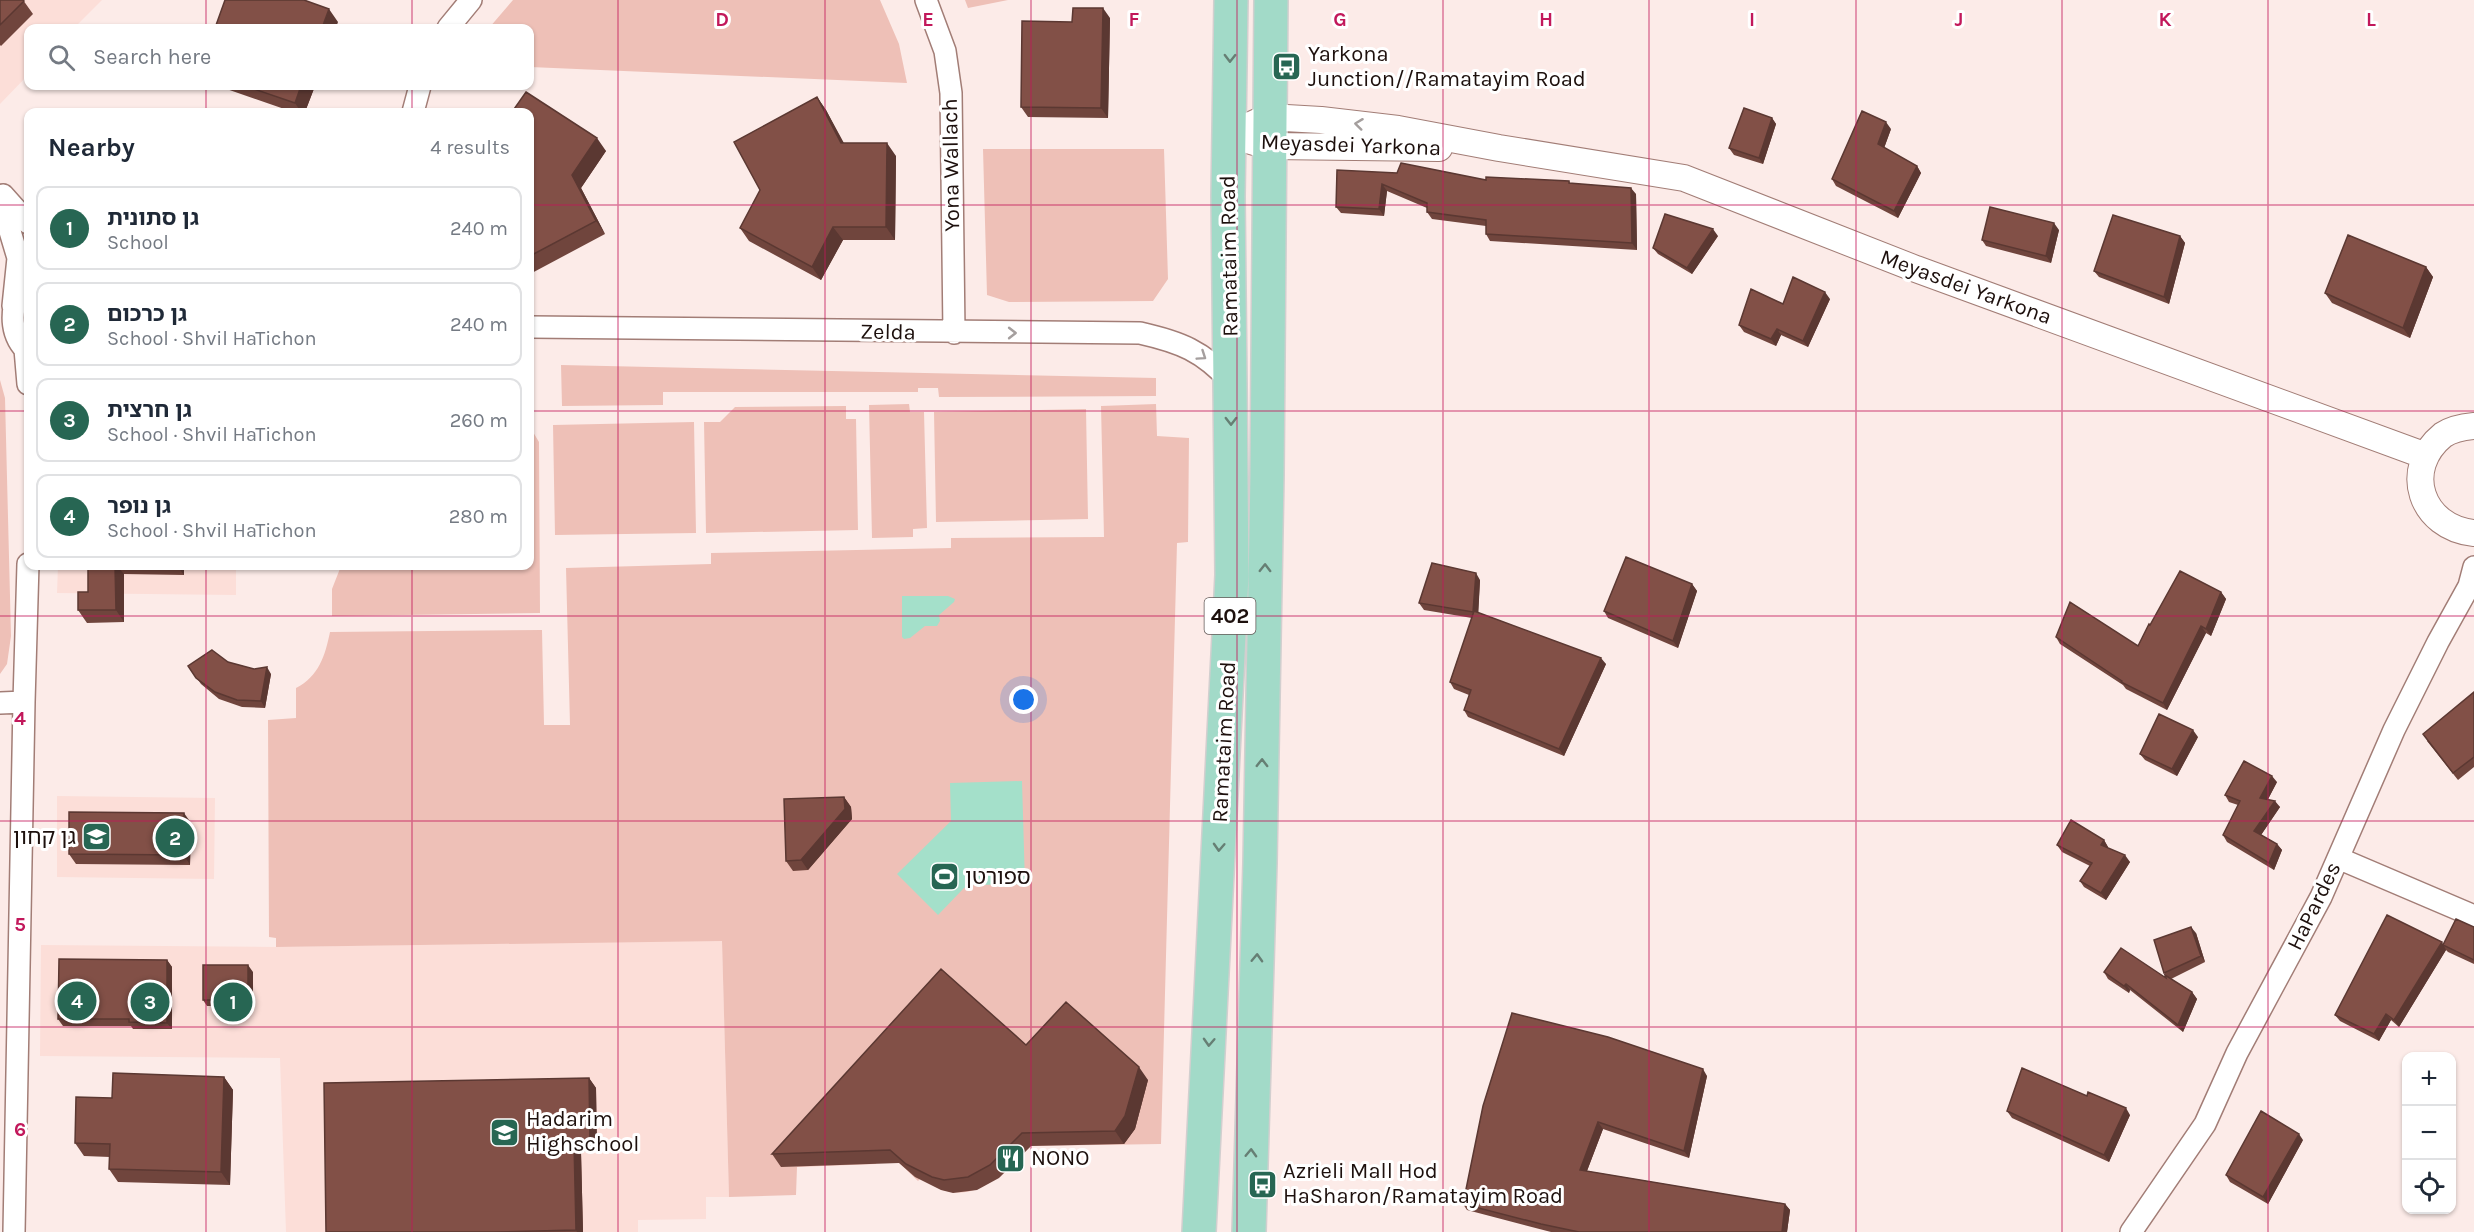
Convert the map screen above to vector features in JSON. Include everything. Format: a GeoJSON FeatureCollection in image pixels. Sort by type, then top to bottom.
{"type":"FeatureCollection","features":[{"type":"Feature","properties":{"kind":"main road","name":"Ramataim Road"},"geometry":{"type":"LineString","coordinates":[[1199,1232],[1232,575],[1228,135],[1231,0]]}},
{"type":"Feature","properties":{"kind":"main road","name":"Ramataim Road"},"geometry":{"type":"LineString","coordinates":[[1249,1232],[1260,863],[1267,476],[1270,0]]}},
{"type":"Feature","properties":{"kind":"street"},"geometry":{"type":"LineString","coordinates":[[451,24],[471,0]]}},
{"type":"Feature","properties":{"kind":"street","name":"Yona Wallach"},"geometry":{"type":"LineString","coordinates":[[926,0],[945,51],[951,93],[954,333]]}},
{"type":"Feature","properties":{"kind":"street"},"geometry":{"type":"LineString","coordinates":[[414,108],[419,90]]}},
{"type":"Feature","properties":{"kind":"street","name":"Meyasdei Yarkona"},"geometry":{"type":"LineString","coordinates":[[1228,135],[1268,131],[1499,148],[1684,178],[1916,269],[2426,456]]}},
{"type":"Feature","properties":{"kind":"street"},"geometry":{"type":"LineString","coordinates":[[0,191],[24,218]]}},
{"type":"Feature","properties":{"kind":"street"},"geometry":{"type":"LineString","coordinates":[[0,198],[18,258],[14,329],[24,346]]}},
{"type":"Feature","properties":{"kind":"street"},"geometry":{"type":"LineString","coordinates":[[14,306],[24,287]]}},
{"type":"Feature","properties":{"kind":"street","name":"Zelda"},"geometry":{"type":"LineString","coordinates":[[534,327],[954,333],[1140,333],[1186,345],[1205,356],[1231,382]]}},
{"type":"Feature","properties":{"kind":"street"},"geometry":{"type":"LineString","coordinates":[[2474,426],[2455,429],[2443,436],[2426,456],[2420,474],[2422,492],[2429,509],[2442,524],[2458,531],[2474,532]]}},
{"type":"Feature","properties":{"kind":"street","name":"HaPardes"},"geometry":{"type":"LineString","coordinates":[[2131,1232],[2205,1124],[2237,1053],[2321,897],[2394,730],[2469,586],[2474,567]]}},
{"type":"Feature","properties":{"kind":"street"},"geometry":{"type":"LineString","coordinates":[[14,1232],[28,570]]}},
{"type":"Feature","properties":{"kind":"street"},"geometry":{"type":"LineString","coordinates":[[0,703],[24,702]]}},
{"type":"Feature","properties":{"kind":"street"},"geometry":{"type":"LineString","coordinates":[[2338,858],[2474,916]]}},
{"type":"Feature","properties":{"kind":"shaded area"},"geometry":{"type":"Polygon","coordinates":[[[0,0],[102,0],[78,24],[24,24],[24,79],[0,104],[0,0]]]}},
{"type":"Feature","properties":{"kind":"shaded area"},"geometry":{"type":"Polygon","coordinates":[[[513,0],[880,0],[899,44],[907,83],[534,67],[534,24],[492,24],[513,0]]]}},
{"type":"Feature","properties":{"kind":"shaded area"},"geometry":{"type":"Polygon","coordinates":[[[965,0],[1008,0],[968,8],[965,0]]]}},
{"type":"Feature","properties":{"kind":"shaded area"},"geometry":{"type":"Polygon","coordinates":[[[983,149],[1164,149],[1168,279],[1153,301],[1009,302],[987,295],[983,149]]]}},
{"type":"Feature","properties":{"kind":"shaded area"},"geometry":{"type":"Polygon","coordinates":[[[561,365],[1156,378],[1156,396],[939,397],[938,388],[918,388],[918,392],[663,392],[663,405],[562,406],[561,365]]]}},
{"type":"Feature","properties":{"kind":"shaded area"},"geometry":{"type":"Polygon","coordinates":[[[0,380],[5,398],[11,636],[7,664],[0,674],[0,380]]]}},
{"type":"Feature","properties":{"kind":"shaded area"},"geometry":{"type":"Polygon","coordinates":[[[909,404],[910,412],[924,412],[927,528],[913,529],[913,537],[872,538],[869,405],[909,404]]]}},
{"type":"Feature","properties":{"kind":"shaded area","name":"ספורטן"},"geometry":{"type":"Polygon","coordinates":[[[1156,404],[1157,436],[1189,438],[1188,542],[1177,543],[1161,1144],[1031,1146],[1000,1177],[998,1175],[980,1188],[960,1193],[940,1189],[922,1177],[918,1181],[889,1153],[876,1154],[876,1164],[797,1167],[796,1195],[729,1197],[722,941],[276,947],[276,938],[269,937],[268,720],[296,718],[296,688],[310,678],[320,665],[330,632],[542,630],[544,725],[570,725],[566,568],[711,564],[711,553],[951,548],[951,538],[1104,537],[1101,406],[1156,404]]]}},
{"type":"Feature","properties":{"kind":"shaded area"},"geometry":{"type":"Polygon","coordinates":[[[846,406],[846,419],[856,419],[858,530],[706,533],[704,422],[720,422],[735,407],[846,406]]]}},
{"type":"Feature","properties":{"kind":"shaded area"},"geometry":{"type":"Polygon","coordinates":[[[1086,409],[1088,519],[936,522],[934,412],[1086,409]]]}},
{"type":"Feature","properties":{"kind":"shaded area"},"geometry":{"type":"Polygon","coordinates":[[[694,422],[696,533],[555,535],[553,425],[694,422]]]}},
{"type":"Feature","properties":{"kind":"shaded area"},"geometry":{"type":"Polygon","coordinates":[[[534,434],[539,442],[540,613],[332,616],[332,589],[339,570],[534,570],[534,434]]]}},
{"type":"Feature","properties":{"kind":"shaded area"},"geometry":{"type":"Polygon","coordinates":[[[58,570],[236,570],[236,595],[57,593],[58,570]]]}},
{"type":"Feature","properties":{"kind":"shaded area"},"geometry":{"type":"Polygon","coordinates":[[[902,596],[948,596],[955,599],[939,615],[940,621],[937,626],[925,626],[910,638],[904,639],[902,637],[902,596]]]}},
{"type":"Feature","properties":{"kind":"shaded area"},"geometry":{"type":"Polygon","coordinates":[[[1022,781],[1025,884],[973,885],[964,888],[938,915],[897,874],[951,821],[950,783],[1022,781]]]}},
{"type":"Feature","properties":{"kind":"shaded area"},"geometry":{"type":"Polygon","coordinates":[[[57,796],[215,798],[214,879],[57,877],[57,796]]]}},
{"type":"Feature","properties":{"kind":"shaded area","name":"Hadarim Highschool"},"geometry":{"type":"Polygon","coordinates":[[[722,940],[729,1197],[706,1197],[706,1219],[638,1220],[638,1232],[286,1232],[280,1058],[40,1056],[41,945],[276,947],[722,940]]]}},
{"type":"Feature","properties":{"kind":"building"},"geometry":{"type":"Polygon","coordinates":[[[0,0],[24,1],[0,25],[0,0]]]}},
{"type":"Feature","properties":{"kind":"building"},"geometry":{"type":"Polygon","coordinates":[[[225,0],[304,0],[329,9],[323,24],[216,24],[225,0]]]}},
{"type":"Feature","properties":{"kind":"building"},"geometry":{"type":"Polygon","coordinates":[[[1073,8],[1103,8],[1101,108],[1021,107],[1022,21],[1072,22],[1073,8]]]}},
{"type":"Feature","properties":{"kind":"building"},"geometry":{"type":"Polygon","coordinates":[[[257,90],[300,90],[295,103],[257,90]]]}},
{"type":"Feature","properties":{"kind":"building"},"geometry":{"type":"Polygon","coordinates":[[[526,92],[597,138],[572,175],[596,221],[534,254],[534,108],[515,108],[526,92]]]}},
{"type":"Feature","properties":{"kind":"building"},"geometry":{"type":"Polygon","coordinates":[[[817,97],[841,143],[887,143],[886,227],[833,227],[812,267],[740,228],[760,190],[734,142],[817,97]]]}},
{"type":"Feature","properties":{"kind":"building"},"geometry":{"type":"Polygon","coordinates":[[[1744,108],[1772,118],[1759,158],[1729,148],[1744,108]]]}},
{"type":"Feature","properties":{"kind":"building"},"geometry":{"type":"Polygon","coordinates":[[[1862,111],[1886,122],[1878,144],[1917,166],[1894,211],[1832,179],[1862,111]]]}},
{"type":"Feature","properties":{"kind":"building"},"geometry":{"type":"Polygon","coordinates":[[[1401,163],[1486,180],[1486,177],[1569,181],[1569,183],[1631,188],[1632,243],[1486,234],[1486,220],[1427,212],[1427,203],[1382,184],[1379,209],[1336,207],[1337,170],[1397,173],[1401,163]]]}},
{"type":"Feature","properties":{"kind":"building"},"geometry":{"type":"Polygon","coordinates":[[[1990,207],[2054,223],[2046,256],[1982,240],[1990,207]]]}},
{"type":"Feature","properties":{"kind":"building"},"geometry":{"type":"Polygon","coordinates":[[[1665,214],[1713,229],[1687,268],[1653,248],[1665,214]]]}},
{"type":"Feature","properties":{"kind":"building"},"geometry":{"type":"Polygon","coordinates":[[[2113,215],[2180,236],[2164,297],[2094,271],[2113,215]]]}},
{"type":"Feature","properties":{"kind":"building"},"geometry":{"type":"Polygon","coordinates":[[[2348,235],[2426,267],[2403,328],[2325,293],[2348,235]]]}},
{"type":"Feature","properties":{"kind":"building"},"geometry":{"type":"Polygon","coordinates":[[[1793,277],[1825,292],[1803,341],[1777,329],[1771,339],[1739,325],[1751,289],[1783,304],[1793,277]]]}},
{"type":"Feature","properties":{"kind":"building"},"geometry":{"type":"Polygon","coordinates":[[[1626,557],[1692,584],[1673,641],[1604,611],[1626,557]]]}},
{"type":"Feature","properties":{"kind":"building"},"geometry":{"type":"Polygon","coordinates":[[[1432,563],[1476,573],[1473,612],[1419,603],[1432,563]]]}},
{"type":"Feature","properties":{"kind":"building"},"geometry":{"type":"Polygon","coordinates":[[[88,570],[115,570],[116,610],[78,610],[78,592],[88,592],[88,570]]]}},
{"type":"Feature","properties":{"kind":"building"},"geometry":{"type":"Polygon","coordinates":[[[2180,571],[2221,592],[2206,629],[2201,626],[2163,703],[2121,682],[2056,637],[2070,602],[2138,646],[2180,571]]]}},
{"type":"Feature","properties":{"kind":"building"},"geometry":{"type":"Polygon","coordinates":[[[1474,611],[1601,658],[1559,749],[1464,710],[1471,690],[1450,682],[1474,611]]]}},
{"type":"Feature","properties":{"kind":"building"},"geometry":{"type":"Polygon","coordinates":[[[212,650],[228,662],[254,669],[267,667],[261,701],[237,700],[215,692],[196,678],[188,666],[212,650]]]}},
{"type":"Feature","properties":{"kind":"building"},"geometry":{"type":"Polygon","coordinates":[[[2474,692],[2474,757],[2453,773],[2423,734],[2474,692]]]}},
{"type":"Feature","properties":{"kind":"building"},"geometry":{"type":"Polygon","coordinates":[[[2159,714],[2193,730],[2172,769],[2140,754],[2159,714]]]}},
{"type":"Feature","properties":{"kind":"building"},"geometry":{"type":"Polygon","coordinates":[[[2244,761],[2272,776],[2260,798],[2275,801],[2254,831],[2277,844],[2269,863],[2223,835],[2240,801],[2225,795],[2244,761]]]}},
{"type":"Feature","properties":{"kind":"building"},"geometry":{"type":"Polygon","coordinates":[[[844,797],[845,809],[801,860],[786,861],[784,799],[844,797]]]}},
{"type":"Feature","properties":{"kind":"building"},"geometry":{"type":"Polygon","coordinates":[[[69,812],[184,813],[184,855],[69,854],[69,812]]]}},
{"type":"Feature","properties":{"kind":"building"},"geometry":{"type":"Polygon","coordinates":[[[2071,820],[2104,840],[2101,845],[2125,855],[2101,893],[2080,881],[2092,863],[2057,845],[2071,820]]]}},
{"type":"Feature","properties":{"kind":"building"},"geometry":{"type":"Polygon","coordinates":[[[2387,915],[2442,942],[2394,1020],[2386,1014],[2374,1034],[2335,1015],[2387,915]]]}},
{"type":"Feature","properties":{"kind":"building"},"geometry":{"type":"Polygon","coordinates":[[[2456,919],[2474,927],[2474,960],[2443,945],[2456,919]]]}},
{"type":"Feature","properties":{"kind":"building"},"geometry":{"type":"Polygon","coordinates":[[[2191,927],[2201,956],[2164,973],[2154,940],[2191,927]]]}},
{"type":"Feature","properties":{"kind":"building"},"geometry":{"type":"Polygon","coordinates":[[[2121,948],[2192,992],[2178,1025],[2126,984],[2124,986],[2104,972],[2121,948]]]}},
{"type":"Feature","properties":{"kind":"building"},"geometry":{"type":"Polygon","coordinates":[[[59,959],[167,960],[167,1023],[129,1022],[129,1019],[58,1019],[59,959]]]}},
{"type":"Feature","properties":{"kind":"building"},"geometry":{"type":"Polygon","coordinates":[[[203,965],[248,965],[248,1000],[203,1000],[203,965]]]}},
{"type":"Feature","properties":{"kind":"building"},"geometry":{"type":"Polygon","coordinates":[[[941,969],[1026,1045],[1066,1002],[1139,1067],[1125,1116],[1115,1131],[1022,1133],[990,1165],[968,1177],[944,1180],[932,1177],[906,1164],[890,1150],[772,1154],[941,969]]]}},
{"type":"Feature","properties":{"kind":"building"},"geometry":{"type":"Polygon","coordinates":[[[1512,1013],[1608,1037],[1703,1069],[1684,1151],[1598,1122],[1580,1170],[1785,1204],[1782,1232],[1579,1232],[1463,1204],[1483,1106],[1512,1013]]]}},
{"type":"Feature","properties":{"kind":"building"},"geometry":{"type":"Polygon","coordinates":[[[2022,1068],[2087,1096],[2088,1092],[2126,1108],[2104,1155],[2007,1111],[2022,1068]]]}},
{"type":"Feature","properties":{"kind":"building"},"geometry":{"type":"Polygon","coordinates":[[[113,1073],[224,1077],[221,1172],[109,1169],[110,1144],[75,1143],[76,1097],[112,1098],[113,1073]]]}},
{"type":"Feature","properties":{"kind":"building"},"geometry":{"type":"Polygon","coordinates":[[[589,1078],[590,1141],[574,1142],[576,1230],[326,1232],[324,1083],[589,1078]]]}},
{"type":"Feature","properties":{"kind":"building"},"geometry":{"type":"Polygon","coordinates":[[[2261,1111],[2299,1134],[2263,1197],[2226,1175],[2261,1111]]]}},
{"type":"Feature","properties":{"kind":"place","name":"Yarkona Junction//Ramatayim Road"},"geometry":{"type":"Point","coordinates":[1287,67]}},
{"type":"Feature","properties":{"kind":"place","name":"גן קחון"},"geometry":{"type":"Point","coordinates":[97,837]}},
{"type":"Feature","properties":{"kind":"place","name":"גן כרכום"},"geometry":{"type":"Point","coordinates":[175,838]}},
{"type":"Feature","properties":{"kind":"place","name":"ספורטן"},"geometry":{"type":"Point","coordinates":[944,877]}},
{"type":"Feature","properties":{"kind":"place","name":"גן נופר"},"geometry":{"type":"Point","coordinates":[77,1001]}},
{"type":"Feature","properties":{"kind":"place","name":"גן חרצית"},"geometry":{"type":"Point","coordinates":[150,1002]}},
{"type":"Feature","properties":{"kind":"place","name":"גן סתונית"},"geometry":{"type":"Point","coordinates":[233,1002]}},
{"type":"Feature","properties":{"kind":"place","name":"Hadarim Highschool"},"geometry":{"type":"Point","coordinates":[505,1132]}},
{"type":"Feature","properties":{"kind":"place","name":"NONO"},"geometry":{"type":"Point","coordinates":[1010,1158]}},
{"type":"Feature","properties":{"kind":"place","name":"Azrieli Mall Hod HaSharon/Ramatayim Road"},"geometry":{"type":"Point","coordinates":[1262,1184]}}]}
